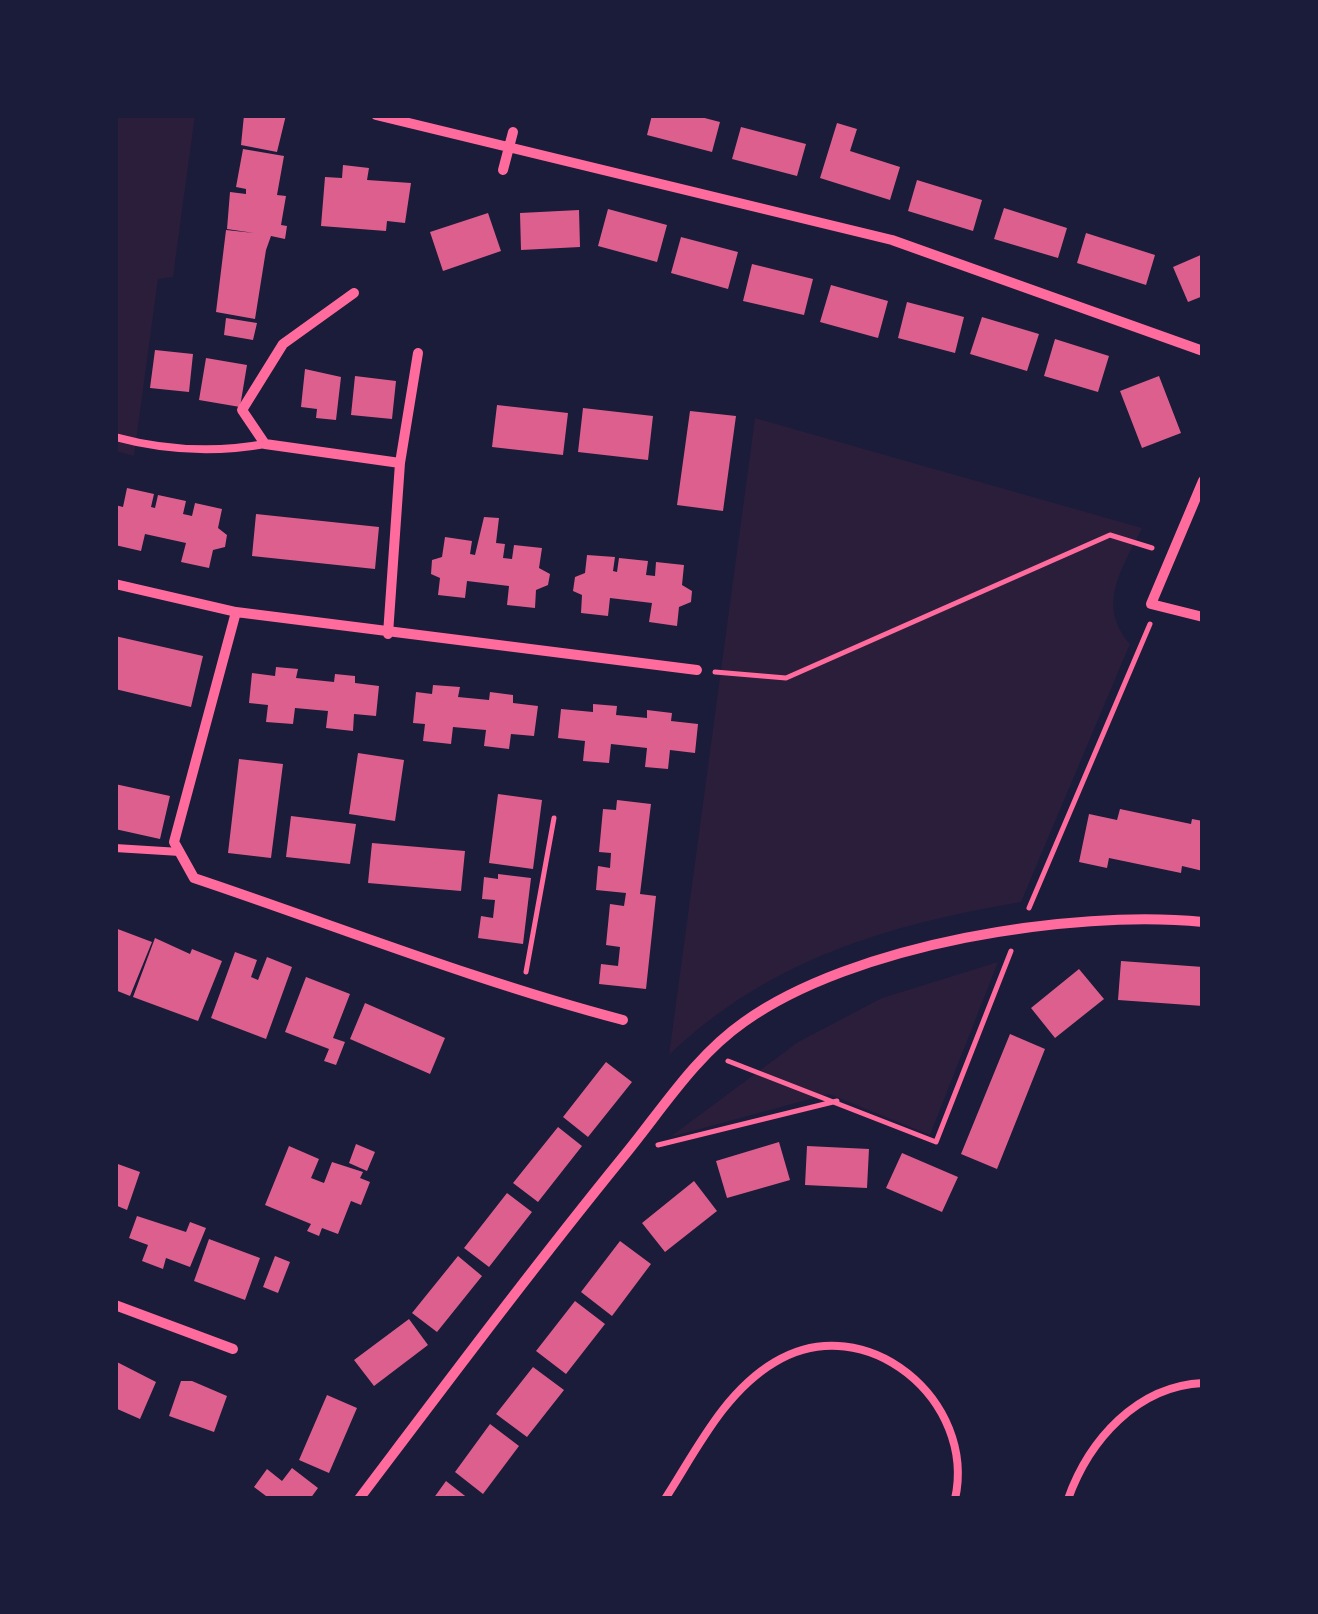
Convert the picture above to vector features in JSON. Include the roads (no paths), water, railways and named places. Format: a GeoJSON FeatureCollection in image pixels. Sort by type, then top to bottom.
{"type":"FeatureCollection","features":[{"type":"Feature","properties":{"kind":"street"},"geometry":{"type":"LineString","coordinates":[[376,115],[892,240],[1203,352]]}},
{"type":"Feature","properties":{"kind":"street"},"geometry":{"type":"LineString","coordinates":[[502,170],[513,132]]}},
{"type":"Feature","properties":{"kind":"street"},"geometry":{"type":"LineString","coordinates":[[354,294],[282,344],[242,410],[265,444],[400,464]]}},
{"type":"Feature","properties":{"kind":"street"},"geometry":{"type":"LineString","coordinates":[[388,634],[400,464],[418,353]]}},
{"type":"Feature","properties":{"kind":"street"},"geometry":{"type":"LineString","coordinates":[[1203,481],[1151,604],[1203,617]]}},
{"type":"Feature","properties":{"kind":"street"},"geometry":{"type":"LineString","coordinates":[[115,584],[236,612],[698,670]]}},
{"type":"Feature","properties":{"kind":"street"},"geometry":{"type":"LineString","coordinates":[[236,612],[174,842],[194,878],[404,948],[522,994],[623,1020]]}},
{"type":"Feature","properties":{"kind":"street"},"geometry":{"type":"LineString","coordinates":[[359,1499],[706,1053],[783,997],[878,961],[963,938],[1107,920],[1203,922]]}},
{"type":"Feature","properties":{"kind":"street"},"geometry":{"type":"LineString","coordinates":[[115,1305],[233,1350]]}},
{"type":"Feature","properties":{"kind":"lane"},"geometry":{"type":"LineString","coordinates":[[115,437],[152,447],[238,449],[265,444]]}},
{"type":"Feature","properties":{"kind":"lane"},"geometry":{"type":"LineString","coordinates":[[115,848],[180,852]]}},
{"type":"Feature","properties":{"kind":"lane"},"geometry":{"type":"LineString","coordinates":[[665,1499],[746,1382],[776,1360],[829,1346],[883,1356],[927,1388],[950,1428],[958,1453],[955,1499]]}},
{"type":"Feature","properties":{"kind":"lane"},"geometry":{"type":"LineString","coordinates":[[1068,1499],[1086,1460],[1115,1421],[1151,1396],[1203,1383]]}}]}
